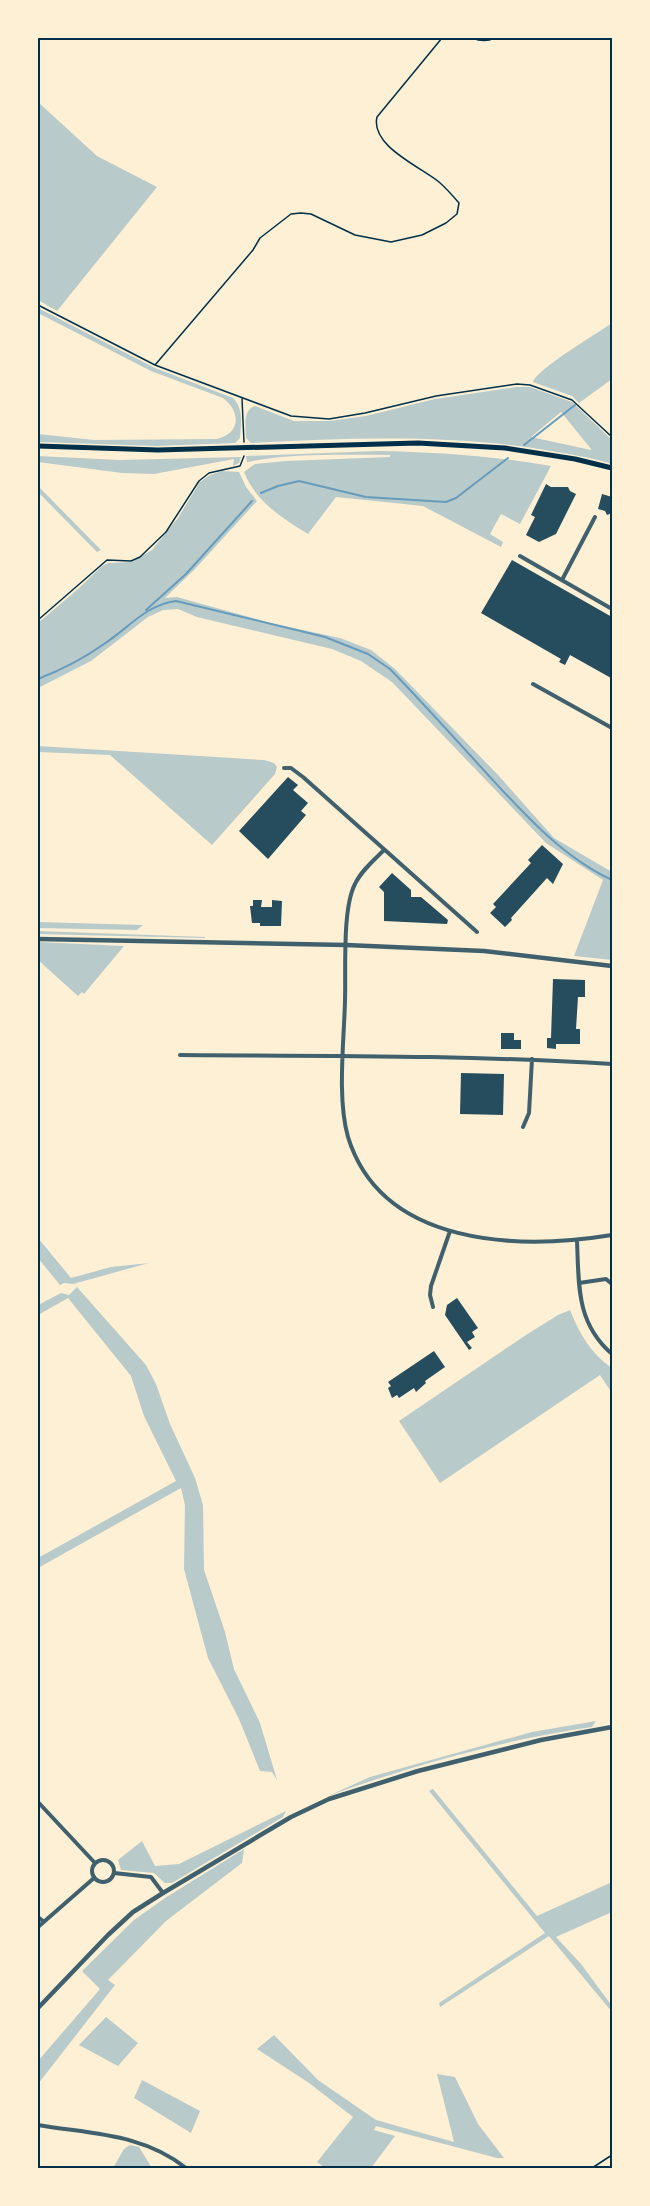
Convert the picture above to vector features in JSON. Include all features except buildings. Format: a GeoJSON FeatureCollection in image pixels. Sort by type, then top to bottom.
{"type":"FeatureCollection","features":[{"type":"Feature","properties":{"kind":"main road"},"geometry":{"type":"LineString","coordinates":[[38,446],[109,450],[418,442],[506,448],[575,459],[612,468]]}},
{"type":"Feature","properties":{"kind":"street"},"geometry":{"type":"LineString","coordinates":[[562,580],[595,517]]}},
{"type":"Feature","properties":{"kind":"street"},"geometry":{"type":"LineString","coordinates":[[520,556],[612,609]]}},
{"type":"Feature","properties":{"kind":"street"},"geometry":{"type":"LineString","coordinates":[[533,684],[612,728]]}},
{"type":"Feature","properties":{"kind":"street"},"geometry":{"type":"LineString","coordinates":[[284,768],[291,768],[303,777],[477,932]]}},
{"type":"Feature","properties":{"kind":"street"},"geometry":{"type":"LineString","coordinates":[[384,850],[354,884],[350,896],[346,945],[343,1105],[348,1135],[368,1178],[398,1207],[418,1219],[450,1231],[487,1239],[548,1242],[612,1235]]}},
{"type":"Feature","properties":{"kind":"street"},"geometry":{"type":"LineString","coordinates":[[38,939],[346,945],[484,951],[612,966]]}},
{"type":"Feature","properties":{"kind":"street"},"geometry":{"type":"LineString","coordinates":[[180,1055],[532,1059],[612,1064]]}},
{"type":"Feature","properties":{"kind":"street"},"geometry":{"type":"LineString","coordinates":[[523,1127],[529,1113],[532,1059]]}},
{"type":"Feature","properties":{"kind":"street"},"geometry":{"type":"LineString","coordinates":[[433,1307],[430,1295],[431,1286],[450,1231]]}},
{"type":"Feature","properties":{"kind":"street"},"geometry":{"type":"LineString","coordinates":[[577,1240],[580,1299],[589,1327],[612,1354]]}},
{"type":"Feature","properties":{"kind":"street"},"geometry":{"type":"LineString","coordinates":[[579,1283],[606,1279],[612,1284]]}},
{"type":"Feature","properties":{"kind":"street"},"geometry":{"type":"LineString","coordinates":[[38,2008],[133,1912],[291,1816],[329,1799],[418,1771],[541,1740],[612,1727]]}},
{"type":"Feature","properties":{"kind":"street"},"geometry":{"type":"LineString","coordinates":[[38,1802],[95,1863]]}},
{"type":"Feature","properties":{"kind":"street"},"geometry":{"type":"LineString","coordinates":[[103,1860],[113,1866],[114,1873],[106,1882],[98,1881],[94,1878],[92,1870],[95,1863],[103,1860]]}},
{"type":"Feature","properties":{"kind":"street"},"geometry":{"type":"LineString","coordinates":[[114,1873],[151,1877],[163,1893]]}},
{"type":"Feature","properties":{"kind":"street"},"geometry":{"type":"LineString","coordinates":[[38,1927],[94,1878]]}},
{"type":"Feature","properties":{"kind":"street"},"geometry":{"type":"LineString","coordinates":[[38,1917],[43,1921]]}},
{"type":"Feature","properties":{"kind":"street"},"geometry":{"type":"LineString","coordinates":[[38,2125],[125,2138],[160,2151],[186,2169]]}},
{"type":"Feature","properties":{"kind":"path"},"geometry":{"type":"LineString","coordinates":[[155,365],[253,250],[260,238],[291,214],[310,214],[355,235],[391,242],[422,235],[446,223],[457,214],[459,203],[438,181],[414,167],[388,145],[380,136],[375,125],[377,117],[442,38]]}},
{"type":"Feature","properties":{"kind":"path"},"geometry":{"type":"LineString","coordinates":[[472,38],[479,40],[494,38]]}},
{"type":"Feature","properties":{"kind":"path"},"geometry":{"type":"LineString","coordinates":[[38,305],[155,365],[291,416],[329,419],[436,396],[517,384],[530,385],[572,400],[612,436]]}},
{"type":"Feature","properties":{"kind":"path"},"geometry":{"type":"LineString","coordinates":[[38,620],[107,560],[131,561],[150,549],[166,532],[199,481],[209,473],[240,466],[244,447],[242,399]]}},
{"type":"Feature","properties":{"kind":"path"},"geometry":{"type":"LineString","coordinates":[[592,2169],[612,2155]]}},
{"type":"Feature","properties":{"kind":"shaded area"},"geometry":{"type":"Polygon","coordinates":[[[38,102],[97,156],[157,187],[57,311],[38,300],[38,102]]]}},
{"type":"Feature","properties":{"kind":"shaded area"},"geometry":{"type":"Polygon","coordinates":[[[38,308],[155,368],[233,398],[240,412],[240,438],[235,443],[157,446],[38,442],[38,434],[94,440],[217,439],[231,432],[236,422],[233,409],[223,398],[151,371],[38,313],[38,308]]]}},
{"type":"Feature","properties":{"kind":"shaded area"},"geometry":{"type":"Polygon","coordinates":[[[612,323],[612,379],[579,403],[572,396],[533,382],[556,360],[612,323]]]}},
{"type":"Feature","properties":{"kind":"shaded area"},"geometry":{"type":"Polygon","coordinates":[[[530,387],[572,402],[612,440],[612,464],[545,450],[472,441],[361,439],[251,443],[246,438],[246,415],[255,406],[294,421],[329,421],[366,416],[435,399],[530,387]],[[561,412],[531,437],[591,450],[561,412]]]}},
{"type":"Feature","properties":{"kind":"shaded area"},"geometry":{"type":"Polygon","coordinates":[[[378,451],[464,455],[551,466],[520,524],[501,514],[490,534],[503,542],[501,547],[423,506],[336,497],[308,534],[279,515],[263,501],[249,483],[244,472],[255,464],[390,457],[390,455],[300,456],[247,462],[246,456],[378,451]]]}},
{"type":"Feature","properties":{"kind":"shaded area"},"geometry":{"type":"Polygon","coordinates":[[[38,456],[120,460],[241,457],[239,463],[233,466],[234,459],[154,474],[122,473],[38,462],[38,456]]]}},
{"type":"Feature","properties":{"kind":"shaded area"},"geometry":{"type":"Polygon","coordinates":[[[222,471],[239,472],[246,487],[257,501],[195,569],[165,598],[177,597],[270,623],[340,638],[371,650],[395,669],[499,776],[554,838],[612,872],[612,960],[574,956],[603,880],[546,843],[392,682],[361,661],[332,649],[197,617],[178,609],[163,610],[148,617],[91,661],[38,688],[38,623],[102,566],[108,563],[132,562],[152,550],[178,518],[200,482],[222,471]]]}},
{"type":"Feature","properties":{"kind":"shaded area"},"geometry":{"type":"Polygon","coordinates":[[[38,486],[101,550],[97,552],[38,492],[38,486]]]}},
{"type":"Feature","properties":{"kind":"shaded area"},"geometry":{"type":"Polygon","coordinates":[[[38,746],[264,760],[274,763],[277,767],[275,774],[212,845],[110,755],[38,752],[38,746]]]}},
{"type":"Feature","properties":{"kind":"shaded area"},"geometry":{"type":"Polygon","coordinates":[[[38,922],[143,925],[137,930],[38,928],[38,922]]]}},
{"type":"Feature","properties":{"kind":"shaded area"},"geometry":{"type":"Polygon","coordinates":[[[38,931],[205,937],[205,938],[38,934],[38,931]]]}},
{"type":"Feature","properties":{"kind":"shaded area"},"geometry":{"type":"Polygon","coordinates":[[[38,942],[124,946],[84,994],[82,992],[78,996],[38,960],[38,942]]]}},
{"type":"Feature","properties":{"kind":"shaded area"},"geometry":{"type":"Polygon","coordinates":[[[38,1238],[71,1278],[111,1267],[149,1263],[73,1284],[60,1285],[38,1258],[38,1238]]]}},
{"type":"Feature","properties":{"kind":"shaded area"},"geometry":{"type":"Polygon","coordinates":[[[77,1287],[146,1365],[195,1478],[203,1505],[204,1570],[225,1632],[234,1669],[260,1723],[277,1780],[272,1772],[260,1771],[239,1719],[208,1658],[184,1569],[185,1505],[181,1488],[38,1568],[38,1558],[176,1481],[144,1416],[131,1376],[68,1298],[38,1315],[38,1305],[61,1293],[69,1295],[77,1287]]]}},
{"type":"Feature","properties":{"kind":"shaded area"},"geometry":{"type":"Polygon","coordinates":[[[570,1310],[586,1342],[612,1368],[612,1393],[600,1375],[440,1483],[399,1421],[526,1335],[570,1310]]]}},
{"type":"Feature","properties":{"kind":"shaded area"},"geometry":{"type":"Polygon","coordinates":[[[596,1721],[592,1727],[492,1746],[393,1774],[328,1796],[370,1777],[532,1732],[596,1721]]]}},
{"type":"Feature","properties":{"kind":"shaded area"},"geometry":{"type":"Polygon","coordinates":[[[433,1789],[537,1916],[612,1882],[612,1912],[556,1937],[581,1964],[612,2006],[612,2012],[549,1936],[440,2007],[439,2003],[545,1933],[429,1791],[433,1789]]]}},
{"type":"Feature","properties":{"kind":"shaded area"},"geometry":{"type":"Polygon","coordinates":[[[286,1811],[283,1817],[172,1883],[165,1883],[154,1873],[121,1870],[118,1860],[142,1841],[155,1866],[179,1864],[286,1811]]]}},
{"type":"Feature","properties":{"kind":"shaded area"},"geometry":{"type":"Polygon","coordinates":[[[244,1849],[242,1863],[166,1921],[108,1980],[115,1985],[38,2084],[38,2061],[100,1989],[82,1971],[134,1920],[244,1849]]]}},
{"type":"Feature","properties":{"kind":"shaded area"},"geometry":{"type":"Polygon","coordinates":[[[106,2017],[138,2043],[118,2066],[79,2045],[106,2017]]]}},
{"type":"Feature","properties":{"kind":"shaded area"},"geometry":{"type":"Polygon","coordinates":[[[274,2035],[318,2080],[376,2120],[454,2142],[437,2074],[455,2077],[478,2124],[504,2158],[376,2126],[374,2130],[395,2136],[371,2168],[325,2168],[317,2162],[353,2117],[309,2083],[257,2049],[274,2035]]]}},
{"type":"Feature","properties":{"kind":"shaded area"},"geometry":{"type":"Polygon","coordinates":[[[142,2080],[200,2111],[191,2133],[134,2098],[142,2080]]]}},
{"type":"Feature","properties":{"kind":"shaded area"},"geometry":{"type":"Polygon","coordinates":[[[130,2145],[139,2147],[152,2168],[113,2168],[124,2149],[130,2145]]]}},
{"type":"Feature","properties":{"kind":"waterway"},"geometry":{"type":"LineString","coordinates":[[524,445],[575,405]]}},
{"type":"Feature","properties":{"kind":"waterway"},"geometry":{"type":"LineString","coordinates":[[261,493],[299,481],[366,497],[446,502],[456,498],[508,458]]}},
{"type":"Feature","properties":{"kind":"waterway"},"geometry":{"type":"LineString","coordinates":[[146,610],[186,574],[252,501]]}},
{"type":"Feature","properties":{"kind":"waterway"},"geometry":{"type":"LineString","coordinates":[[38,679],[88,655],[146,612],[165,603],[176,601],[325,637],[368,654],[390,669],[546,835],[594,871],[612,880]]}}]}
